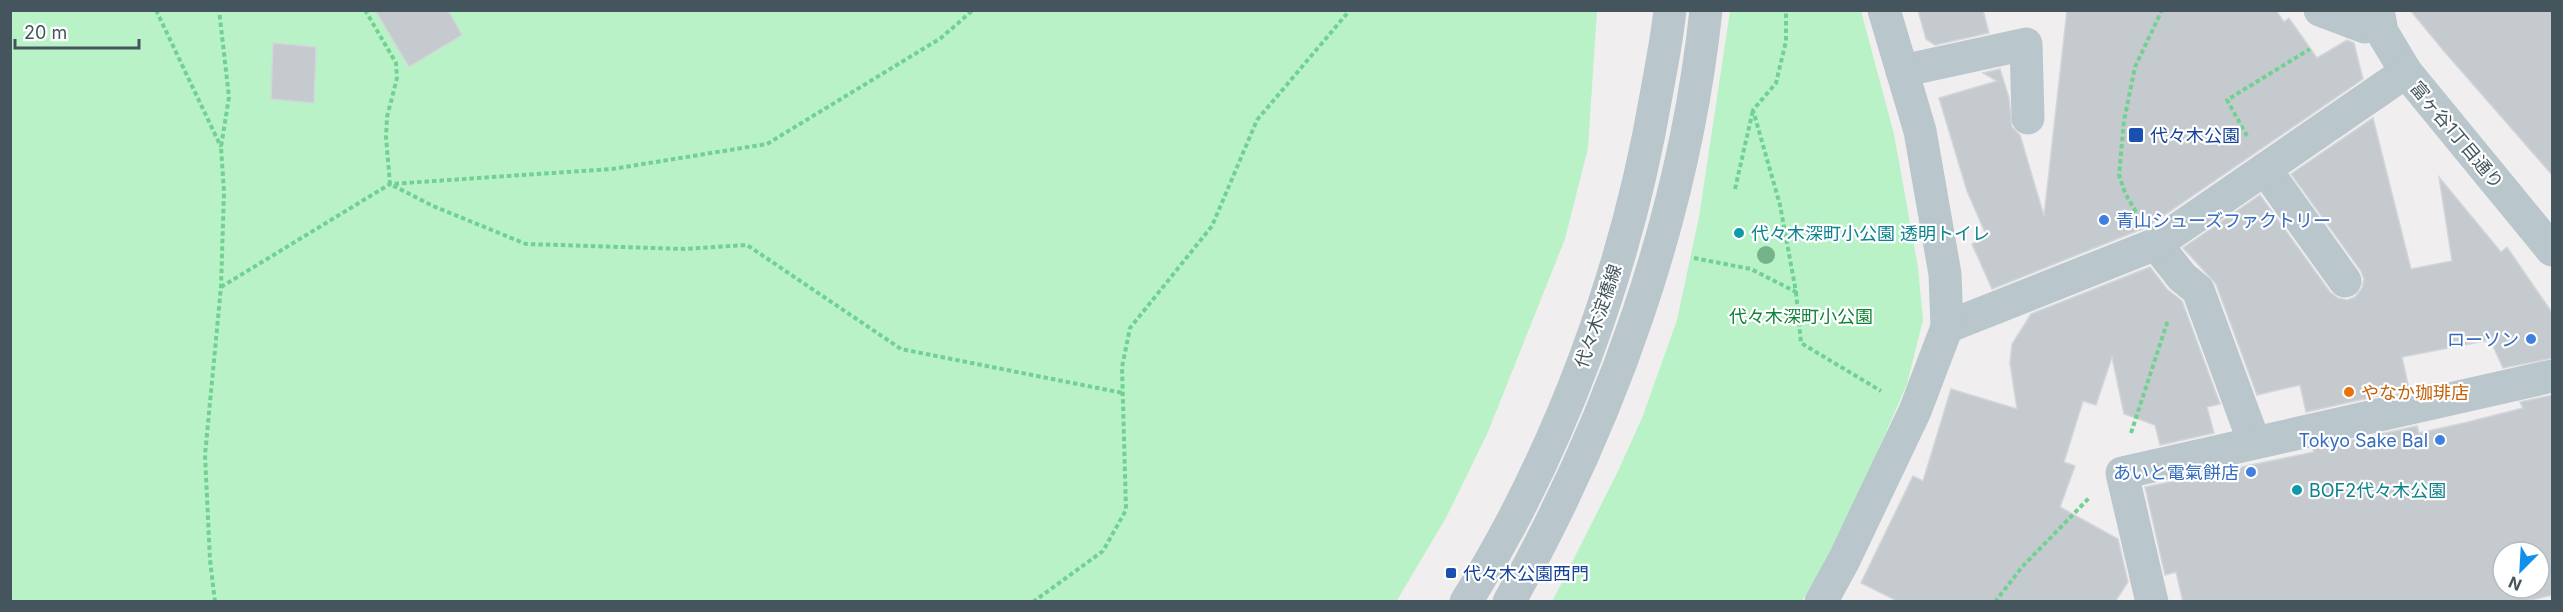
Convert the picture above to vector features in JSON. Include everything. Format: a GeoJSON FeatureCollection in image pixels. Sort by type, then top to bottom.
{"type":"FeatureCollection","features":[{"type":"Feature","properties":{"kind":"street","name":"代々木淀橋線"},"geometry":{"type":"LineString","coordinates":[[1466,602],[1520,504],[1555,429],[1592,339],[1624,238],[1649,139],[1670,10]]}},
{"type":"Feature","properties":{"kind":"street","name":"代々木淀橋線"},"geometry":{"type":"LineString","coordinates":[[1509,602],[1540,547],[1581,459],[1623,355],[1659,250],[1686,147],[1706,10]]}},
{"type":"Feature","properties":{"kind":"street"},"geometry":{"type":"LineString","coordinates":[[1821,602],[1844,560],[1917,406],[1947,327],[1945,274],[1920,131],[1884,10]]}},
{"type":"Feature","properties":{"kind":"street","name":"富ヶ谷1丁目通り"},"geometry":{"type":"LineString","coordinates":[[2352,17],[2382,32],[2406,72],[2553,250]]}},
{"type":"Feature","properties":{"kind":"street"},"geometry":{"type":"LineString","coordinates":[[1902,71],[2026,44],[2028,118]]}},
{"type":"Feature","properties":{"kind":"street"},"geometry":{"type":"LineString","coordinates":[[1947,327],[2156,244],[2406,72]]}},
{"type":"Feature","properties":{"kind":"street"},"geometry":{"type":"LineString","coordinates":[[2265,169],[2345,281]]}},
{"type":"Feature","properties":{"kind":"street"},"geometry":{"type":"LineString","coordinates":[[2156,244],[2182,277],[2198,290],[2254,442]]}},
{"type":"Feature","properties":{"kind":"street"},"geometry":{"type":"LineString","coordinates":[[2152,602],[2122,473],[2553,376]]}},
{"type":"Feature","properties":{"kind":"path"},"geometry":{"type":"LineString","coordinates":[[156,10],[221,147]]}},
{"type":"Feature","properties":{"kind":"path"},"geometry":{"type":"LineString","coordinates":[[215,602],[210,561],[205,455],[221,287],[224,192],[221,147],[229,97],[219,10]]}},
{"type":"Feature","properties":{"kind":"path"},"geometry":{"type":"LineString","coordinates":[[365,10],[396,63],[397,78],[387,117],[386,136],[390,184]]}},
{"type":"Feature","properties":{"kind":"path"},"geometry":{"type":"LineString","coordinates":[[221,287],[390,184],[612,169],[767,144],[941,38],[973,10]]}},
{"type":"Feature","properties":{"kind":"path"},"geometry":{"type":"LineString","coordinates":[[1033,602],[1103,551],[1126,510],[1122,367],[1130,328],[1212,226],[1257,120],[1350,10]]}},
{"type":"Feature","properties":{"kind":"path"},"geometry":{"type":"LineString","coordinates":[[1735,189],[1753,110],[1776,83],[1786,41],[1786,10]]}},
{"type":"Feature","properties":{"kind":"path"},"geometry":{"type":"LineString","coordinates":[[2156,244],[2125,193],[2119,176],[2124,122],[2135,67],[2162,10]]}},
{"type":"Feature","properties":{"kind":"path"},"geometry":{"type":"LineString","coordinates":[[370,19],[378,15]]}},
{"type":"Feature","properties":{"kind":"path"},"geometry":{"type":"LineString","coordinates":[[2265,169],[2227,100],[2331,36],[2352,17]]}},
{"type":"Feature","properties":{"kind":"path"},"geometry":{"type":"LineString","coordinates":[[1753,110],[1780,205],[1796,292],[1801,343],[1878,390],[1917,406]]}},
{"type":"Feature","properties":{"kind":"path"},"geometry":{"type":"LineString","coordinates":[[390,184],[432,206],[526,244],[685,249],[747,245],[901,349],[1123,393]]}},
{"type":"Feature","properties":{"kind":"path"},"geometry":{"type":"LineString","coordinates":[[1689,257],[1751,270],[1796,292]]}},
{"type":"Feature","properties":{"kind":"path"},"geometry":{"type":"LineString","coordinates":[[1995,602],[2022,567],[2085,501],[2122,473],[2124,455],[2182,277]]}},
{"type":"Feature","properties":{"kind":"green space"},"geometry":{"type":"Polygon","coordinates":[[[10,11],[1597,11],[1588,148],[1565,239],[1488,432],[1447,516],[1396,602],[11,601],[10,11]]]}},
{"type":"Feature","properties":{"kind":"green space","name":"代々木深町小公園"},"geometry":{"type":"Polygon","coordinates":[[[1730,11],[1861,11],[1894,134],[1918,267],[1923,320],[1907,384],[1863,485],[1817,577],[1802,601],[1552,602],[1642,418],[1677,320],[1699,217],[1730,11]]]}},
{"type":"Feature","properties":{"kind":"building"},"geometry":{"type":"Polygon","coordinates":[[[375,10],[448,10],[462,35],[409,67],[375,10]]]}},
{"type":"Feature","properties":{"kind":"building"},"geometry":{"type":"Polygon","coordinates":[[[1918,10],[1983,10],[1989,33],[1935,45],[1926,39],[1918,10]]]}},
{"type":"Feature","properties":{"kind":"building"},"geometry":{"type":"Polygon","coordinates":[[[2067,10],[2276,10],[2284,22],[2289,18],[2317,58],[2347,40],[2354,43],[2363,79],[2147,227],[1992,289],[1972,244],[1987,237],[1967,191],[1939,98],[1997,81],[1983,73],[2000,69],[2009,98],[2012,127],[2020,135],[2044,216],[2067,10]]]}},
{"type":"Feature","properties":{"kind":"building"},"geometry":{"type":"Polygon","coordinates":[[[2410,10],[2553,10],[2553,176],[2443,50],[2410,10]]]}},
{"type":"Feature","properties":{"kind":"building"},"geometry":{"type":"Polygon","coordinates":[[[273,43],[316,47],[314,103],[271,99],[273,43]]]}},
{"type":"Feature","properties":{"kind":"building"},"geometry":{"type":"Polygon","coordinates":[[[2373,118],[2411,269],[2452,261],[2439,177],[2501,252],[2507,247],[2553,314],[2553,358],[2503,368],[2490,340],[2402,357],[2409,389],[2306,412],[2300,385],[2257,395],[2216,284],[2183,248],[2260,195],[2330,292],[2338,298],[2347,300],[2355,297],[2362,288],[2364,279],[2361,271],[2291,174],[2373,118]]]}},
{"type":"Feature","properties":{"kind":"building"},"geometry":{"type":"Polygon","coordinates":[[[2150,267],[2167,289],[2182,301],[2220,404],[2207,407],[2214,433],[2160,445],[2155,425],[2124,414],[2112,357],[2096,405],[2083,401],[2064,462],[2075,466],[2060,507],[2118,539],[2128,582],[2115,602],[1899,602],[1861,583],[1913,476],[1923,481],[1951,389],[2017,409],[2010,363],[2012,344],[2031,314],[2150,267]]]}},
{"type":"Feature","properties":{"kind":"building"},"geometry":{"type":"Polygon","coordinates":[[[2553,395],[2553,595],[2551,595],[2551,540],[2491,540],[2491,600],[2530,600],[2521,602],[2183,602],[2176,572],[2165,575],[2145,487],[2314,452],[2313,449],[2417,426],[2419,433],[2523,408],[2520,402],[2553,395]]]}},
{"type":"Feature","properties":{"kind":"place","name":"代々木公園"},"geometry":{"type":"Point","coordinates":[2136,135]}},
{"type":"Feature","properties":{"kind":"place","name":"青山シューズファクトリー"},"geometry":{"type":"Point","coordinates":[2104,220]}},
{"type":"Feature","properties":{"kind":"place","name":"代々木深町小公園 透明トイレ"},"geometry":{"type":"Point","coordinates":[1739,233]}},
{"type":"Feature","properties":{"kind":"place","name":"ローソン"},"geometry":{"type":"Point","coordinates":[2531,339]}},
{"type":"Feature","properties":{"kind":"place","name":"やなか珈琲店"},"geometry":{"type":"Point","coordinates":[2349,392]}},
{"type":"Feature","properties":{"kind":"place","name":"Tokyo Sake Bal"},"geometry":{"type":"Point","coordinates":[2440,440]}},
{"type":"Feature","properties":{"kind":"place","name":"あいと電氣餅店"},"geometry":{"type":"Point","coordinates":[2251,472]}},
{"type":"Feature","properties":{"kind":"place","name":"BOF2代々木公園"},"geometry":{"type":"Point","coordinates":[2297,490]}},
{"type":"Feature","properties":{"kind":"place","name":"代々木公園西門"},"geometry":{"type":"Point","coordinates":[1451,573]}}]}
